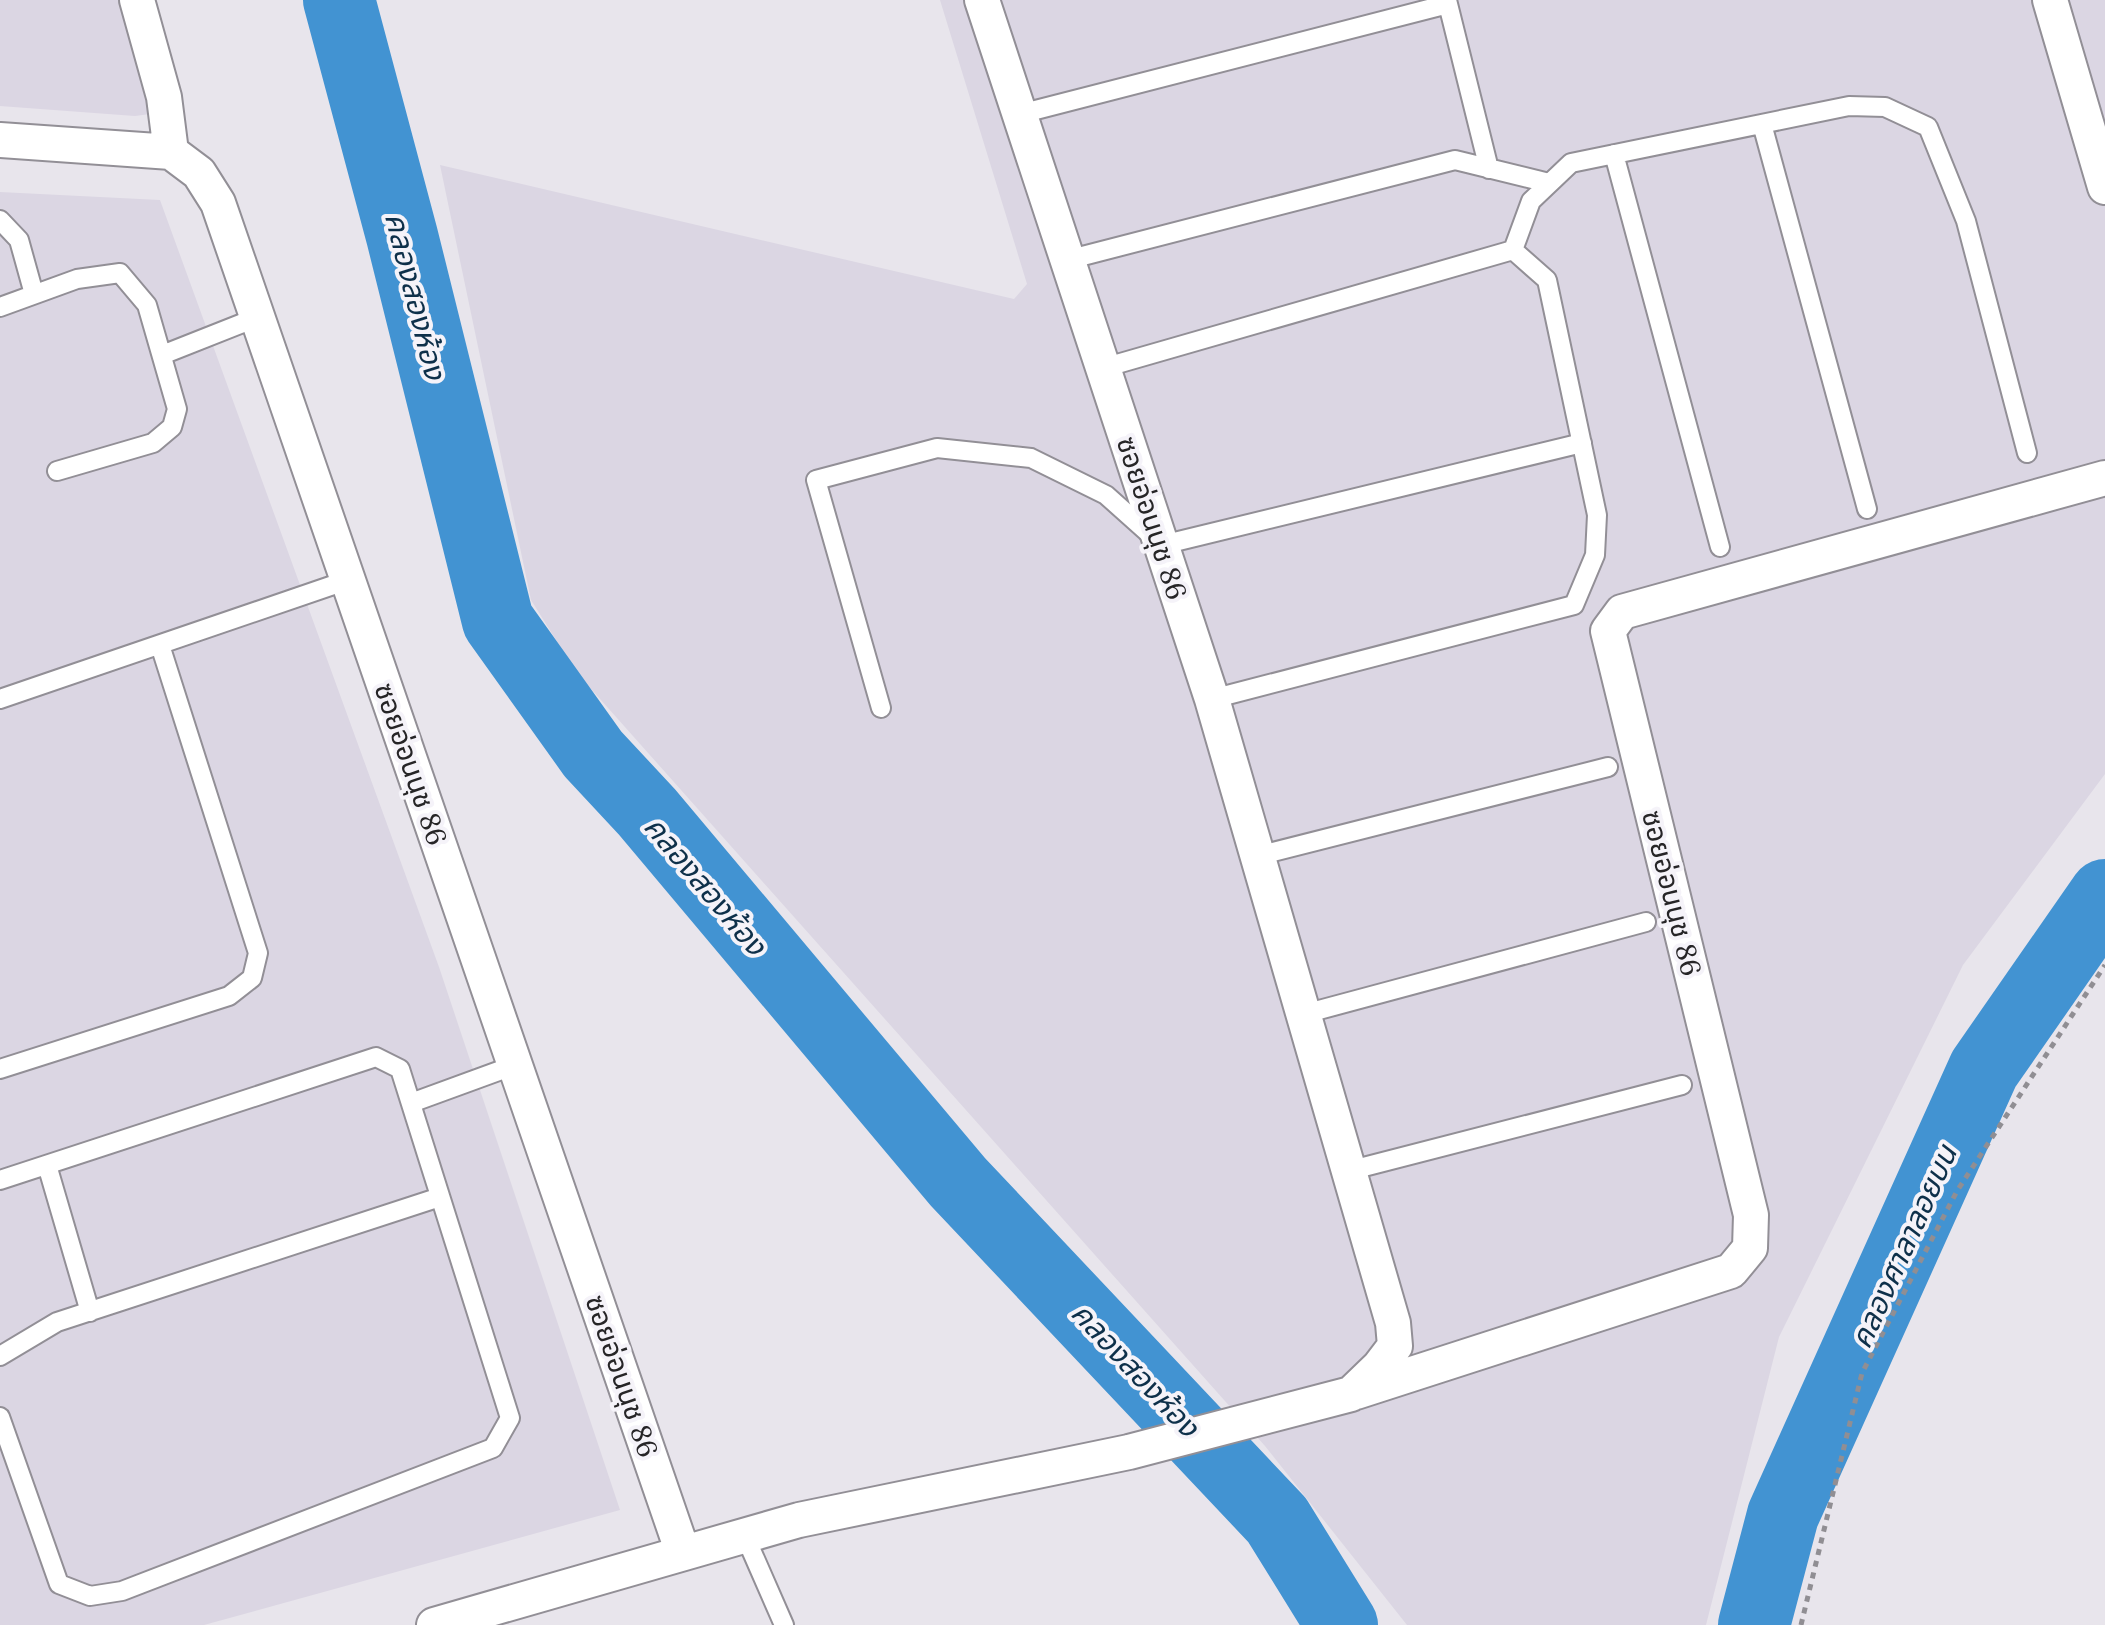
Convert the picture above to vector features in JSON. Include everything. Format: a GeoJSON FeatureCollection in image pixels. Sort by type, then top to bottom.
{"type":"FeatureCollection","features":[{"type":"Feature","properties":{"kind":"street"},"geometry":{"type":"LineString","coordinates":[[0,140],[171,152],[164,97],[137,0]]}},
{"type":"Feature","properties":{"kind":"street","name":"ซอยอ่อนนุช 86"},"geometry":{"type":"LineString","coordinates":[[982,0],[1212,699],[1393,1323],[1395,1346],[1351,1394]]}},
{"type":"Feature","properties":{"kind":"street"},"geometry":{"type":"LineString","coordinates":[[2050,0],[2105,187]]}},
{"type":"Feature","properties":{"kind":"street","name":"ซอยอ่อนนุช 86"},"geometry":{"type":"LineString","coordinates":[[171,152],[199,173],[218,203],[683,1553]]}},
{"type":"Feature","properties":{"kind":"street","name":"ซอยอ่อนนุช 86"},"geometry":{"type":"LineString","coordinates":[[434,1625],[799,1520],[1129,1452],[1261,1419],[1351,1394],[1731,1271],[1750,1248],[1751,1215],[1608,631],[1622,612],[2105,478]]}},
{"type":"Feature","properties":{"kind":"lane"},"geometry":{"type":"LineString","coordinates":[[1020,114],[1448,2],[1489,169]]}},
{"type":"Feature","properties":{"kind":"lane"},"geometry":{"type":"LineString","coordinates":[[1513,250],[1531,201],[1571,163],[1849,106],[1885,107],[1928,127],[1966,221],[2027,453]]}},
{"type":"Feature","properties":{"kind":"lane"},"geometry":{"type":"LineString","coordinates":[[1762,124],[1867,509]]}},
{"type":"Feature","properties":{"kind":"lane"},"geometry":{"type":"LineString","coordinates":[[1614,154],[1720,547]]}},
{"type":"Feature","properties":{"kind":"lane"},"geometry":{"type":"LineString","coordinates":[[1067,260],[1455,160],[1549,183]]}},
{"type":"Feature","properties":{"kind":"lane"},"geometry":{"type":"LineString","coordinates":[[0,220],[19,240],[34,294]]}},
{"type":"Feature","properties":{"kind":"lane"},"geometry":{"type":"LineString","coordinates":[[1103,368],[1513,250]]}},
{"type":"Feature","properties":{"kind":"lane"},"geometry":{"type":"LineString","coordinates":[[1212,699],[1574,605],[1595,555],[1597,515],[1547,280],[1513,250]]}},
{"type":"Feature","properties":{"kind":"lane"},"geometry":{"type":"LineString","coordinates":[[0,307],[77,279],[120,273],[147,305],[177,409],[172,427],[153,443],[57,471]]}},
{"type":"Feature","properties":{"kind":"lane"},"geometry":{"type":"LineString","coordinates":[[162,355],[258,317]]}},
{"type":"Feature","properties":{"kind":"lane"},"geometry":{"type":"LineString","coordinates":[[881,708],[816,480],[937,448],[1031,458],[1106,495],[1162,545],[1582,443]]}},
{"type":"Feature","properties":{"kind":"lane"},"geometry":{"type":"LineString","coordinates":[[0,699],[348,580]]}},
{"type":"Feature","properties":{"kind":"lane"},"geometry":{"type":"LineString","coordinates":[[0,1069],[229,996],[252,978],[258,953],[160,645]]}},
{"type":"Feature","properties":{"kind":"lane"},"geometry":{"type":"LineString","coordinates":[[1257,856],[1608,767]]}},
{"type":"Feature","properties":{"kind":"lane"},"geometry":{"type":"LineString","coordinates":[[1304,1014],[1646,922]]}},
{"type":"Feature","properties":{"kind":"lane"},"geometry":{"type":"LineString","coordinates":[[0,1180],[376,1057],[400,1069],[510,1418],[493,1448],[122,1591],[90,1596],[59,1584],[0,1417]]}},
{"type":"Feature","properties":{"kind":"lane"},"geometry":{"type":"LineString","coordinates":[[411,1103],[515,1065]]}},
{"type":"Feature","properties":{"kind":"lane"},"geometry":{"type":"LineString","coordinates":[[1348,1171],[1682,1085]]}},
{"type":"Feature","properties":{"kind":"lane"},"geometry":{"type":"LineString","coordinates":[[47,1165],[90,1312]]}},
{"type":"Feature","properties":{"kind":"lane"},"geometry":{"type":"LineString","coordinates":[[0,1356],[57,1322],[440,1197]]}},
{"type":"Feature","properties":{"kind":"lane"},"geometry":{"type":"LineString","coordinates":[[745,1536],[784,1625]]}},
{"type":"Feature","properties":{"kind":"path"},"geometry":{"type":"LineString","coordinates":[[1801,1625],[1862,1373],[1957,1191],[2105,965]]}},
{"type":"Feature","properties":{"kind":"shaded area"},"geometry":{"type":"Polygon","coordinates":[[[0,0],[118,0],[151,89],[150,114],[135,116],[0,106],[0,0]]]}},
{"type":"Feature","properties":{"kind":"shaded area"},"geometry":{"type":"Polygon","coordinates":[[[940,0],[2105,0],[2105,774],[1963,965],[1779,1337],[1706,1625],[1407,1625],[1265,1446],[576,672],[531,600],[440,165],[1014,299],[1027,284],[940,0]]]}},
{"type":"Feature","properties":{"kind":"shaded area"},"geometry":{"type":"Polygon","coordinates":[[[0,192],[160,200],[439,967],[620,1510],[204,1625],[0,1625],[0,192]]]}},
{"type":"Feature","properties":{"kind":"waterway","name":"คลองสองห้อง"},"geometry":{"type":"LineString","coordinates":[[339,0],[402,236],[498,621],[593,754],[647,812],[958,1182],[1277,1520],[1342,1625]]}},
{"type":"Feature","properties":{"kind":"waterway","name":"คลองศาลาลอยบน"},"geometry":{"type":"LineString","coordinates":[[1754,1625],[1783,1515],[1984,1069],[2105,895]]}}]}
